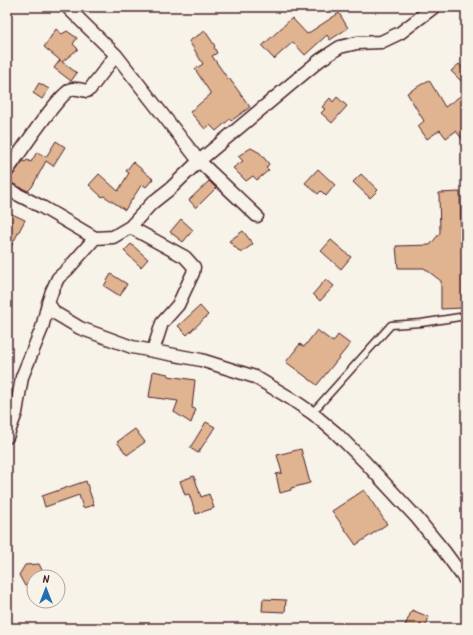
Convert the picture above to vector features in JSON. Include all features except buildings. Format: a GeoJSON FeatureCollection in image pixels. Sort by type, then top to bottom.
{"type":"FeatureCollection","features":[{"type":"Feature","properties":{"kind":"street"},"geometry":{"type":"LineString","coordinates":[[67,7],[116,55],[199,160],[257,216]]}},
{"type":"Feature","properties":{"kind":"street"},"geometry":{"type":"LineString","coordinates":[[7,189],[42,207],[95,238],[113,237],[130,227],[152,203],[176,184],[199,160],[320,60],[340,47],[357,43],[381,42],[400,34],[434,7]]}},
{"type":"Feature","properties":{"kind":"street"},"geometry":{"type":"LineString","coordinates":[[7,171],[44,119],[62,98],[74,88],[87,91],[90,89],[116,55]]}},
{"type":"Feature","properties":{"kind":"street"},"geometry":{"type":"LineString","coordinates":[[130,227],[185,257],[194,267],[193,273],[178,305],[162,323],[153,351]]}},
{"type":"Feature","properties":{"kind":"street"},"geometry":{"type":"LineString","coordinates":[[7,437],[16,413],[22,377],[42,328],[52,291],[58,278],[95,238]]}},
{"type":"Feature","properties":{"kind":"street"},"geometry":{"type":"LineString","coordinates":[[48,303],[55,313],[80,328],[132,347],[201,360],[255,377],[312,413],[336,433],[395,494],[444,551],[466,581]]}},
{"type":"Feature","properties":{"kind":"lane"},"geometry":{"type":"LineString","coordinates":[[312,413],[391,325],[421,323],[466,316]]}}]}
